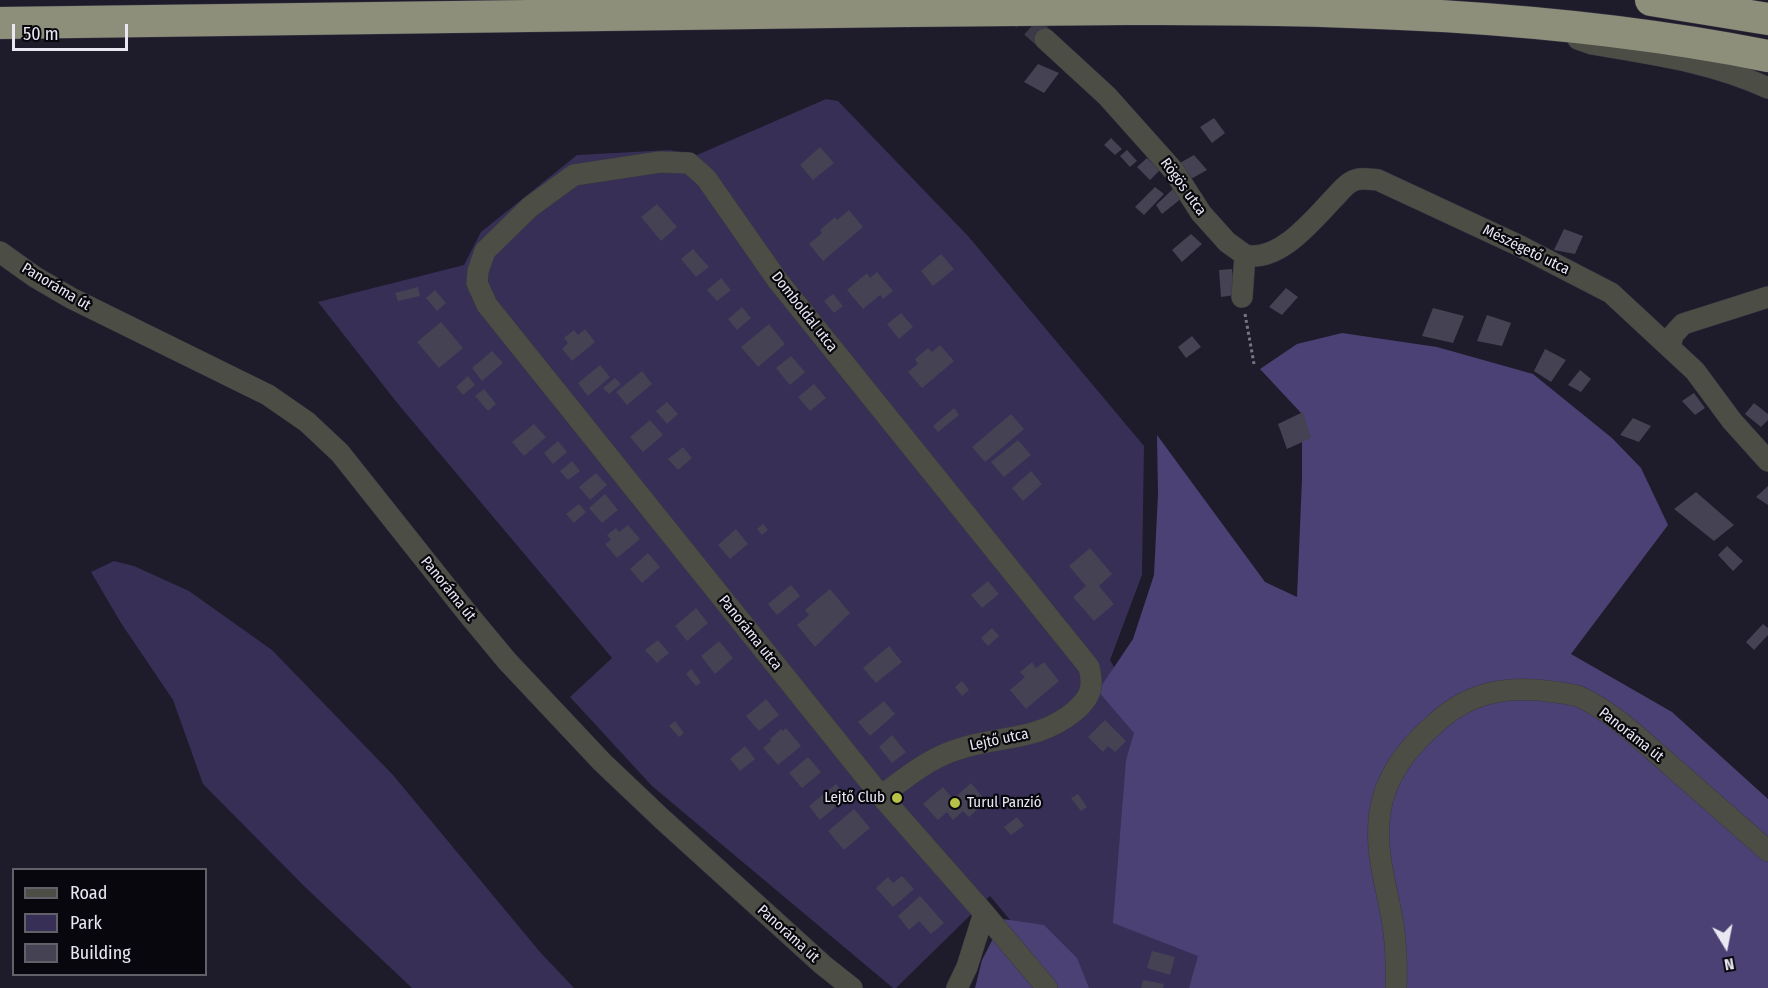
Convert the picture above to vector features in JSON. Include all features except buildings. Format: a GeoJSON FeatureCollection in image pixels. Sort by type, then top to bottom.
{"type":"FeatureCollection","features":[{"type":"Feature","properties":{"kind":"highway"},"geometry":{"type":"LineString","coordinates":[[1651,0],[1768,18]]}},
{"type":"Feature","properties":{"kind":"highway"},"geometry":{"type":"LineString","coordinates":[[0,23],[906,10],[1240,8],[1370,12],[1535,23],[1655,38],[1768,56]]}},
{"type":"Feature","properties":{"kind":"street"},"geometry":{"type":"LineString","coordinates":[[1535,23],[1592,44],[1683,59],[1743,76],[1768,88]]}},
{"type":"Feature","properties":{"kind":"street","name":"Rögös utca"},"geometry":{"type":"LineString","coordinates":[[1044,39],[1107,96],[1174,171],[1201,213],[1227,242],[1245,255]]}},
{"type":"Feature","properties":{"kind":"street","name":"Domboldal utca"},"geometry":{"type":"LineString","coordinates":[[477,283],[478,271],[486,250],[530,207],[574,175],[660,162],[689,163],[706,178],[778,280],[1089,667]]}},
{"type":"Feature","properties":{"kind":"street","name":"Mészégető utca"},"geometry":{"type":"LineString","coordinates":[[1245,255],[1253,257],[1265,255],[1279,249],[1304,230],[1349,182],[1363,178],[1378,180],[1520,246],[1611,293],[1695,371],[1732,421],[1768,461]]}},
{"type":"Feature","properties":{"kind":"street","name":"Panoráma út"},"geometry":{"type":"LineString","coordinates":[[0,252],[71,298],[268,395],[307,422],[340,453],[507,661],[602,762],[823,965],[852,988]]}},
{"type":"Feature","properties":{"kind":"street"},"geometry":{"type":"LineString","coordinates":[[1242,297],[1245,255]]}},
{"type":"Feature","properties":{"kind":"street","name":"Panoráma utca"},"geometry":{"type":"LineString","coordinates":[[477,283],[487,305],[881,796],[1047,988]]}},
{"type":"Feature","properties":{"kind":"street"},"geometry":{"type":"LineString","coordinates":[[1670,347],[1673,336],[1683,324],[1768,297]]}},
{"type":"Feature","properties":{"kind":"street","name":"Lejtő utca"},"geometry":{"type":"LineString","coordinates":[[881,796],[927,762],[952,751],[981,743],[1029,735],[1060,723],[1086,701],[1093,682],[1089,667]]}},
{"type":"Feature","properties":{"kind":"street","name":"Panoráma út"},"geometry":{"type":"LineString","coordinates":[[1396,988],[1393,924],[1379,860],[1377,835],[1380,810],[1388,783],[1406,753],[1452,708],[1478,695],[1502,690],[1538,689],[1576,696],[1609,714],[1768,851]]}},
{"type":"Feature","properties":{"kind":"street"},"geometry":{"type":"LineString","coordinates":[[957,988],[967,967],[984,913]]}},
{"type":"Feature","properties":{"kind":"path"},"geometry":{"type":"LineString","coordinates":[[1242,297],[1254,364]]}},
{"type":"Feature","properties":{"kind":"green space"},"geometry":{"type":"Polygon","coordinates":[[[826,99],[838,101],[968,236],[1144,446],[1142,575],[1110,660],[1162,752],[1230,968],[1203,988],[1067,988],[990,896],[896,988],[893,988],[652,786],[570,697],[612,658],[398,404],[318,302],[464,265],[481,232],[577,155],[670,150],[697,155],[826,99]]]}},
{"type":"Feature","properties":{"kind":"green space"},"geometry":{"type":"Polygon","coordinates":[[[114,561],[134,566],[189,591],[272,650],[393,775],[540,952],[574,988],[412,988],[304,886],[203,784],[173,700],[121,623],[91,572],[114,561]]]}},
{"type":"Feature","properties":{"kind":"shaded area"},"geometry":{"type":"Polygon","coordinates":[[[1342,333],[1437,347],[1533,374],[1612,438],[1641,468],[1668,525],[1571,654],[1672,712],[1768,799],[1768,988],[1189,988],[1198,956],[1113,923],[1126,760],[1134,733],[1098,691],[1133,639],[1154,575],[1158,494],[1157,435],[1265,582],[1297,597],[1302,414],[1260,369],[1297,344],[1342,333]]]}},
{"type":"Feature","properties":{"kind":"shaded area"},"geometry":{"type":"Polygon","coordinates":[[[1003,919],[1044,925],[1077,958],[1089,988],[975,988],[982,960],[1003,919]]]}},
{"type":"Feature","properties":{"kind":"tunnel"},"geometry":{"type":"LineString","coordinates":[[1008,6],[1045,39]]}},
{"type":"Feature","properties":{"kind":"place","name":"Lejtő Club"},"geometry":{"type":"Point","coordinates":[897,798]}},
{"type":"Feature","properties":{"kind":"place","name":"Turul Panzió"},"geometry":{"type":"Point","coordinates":[955,803]}}]}
